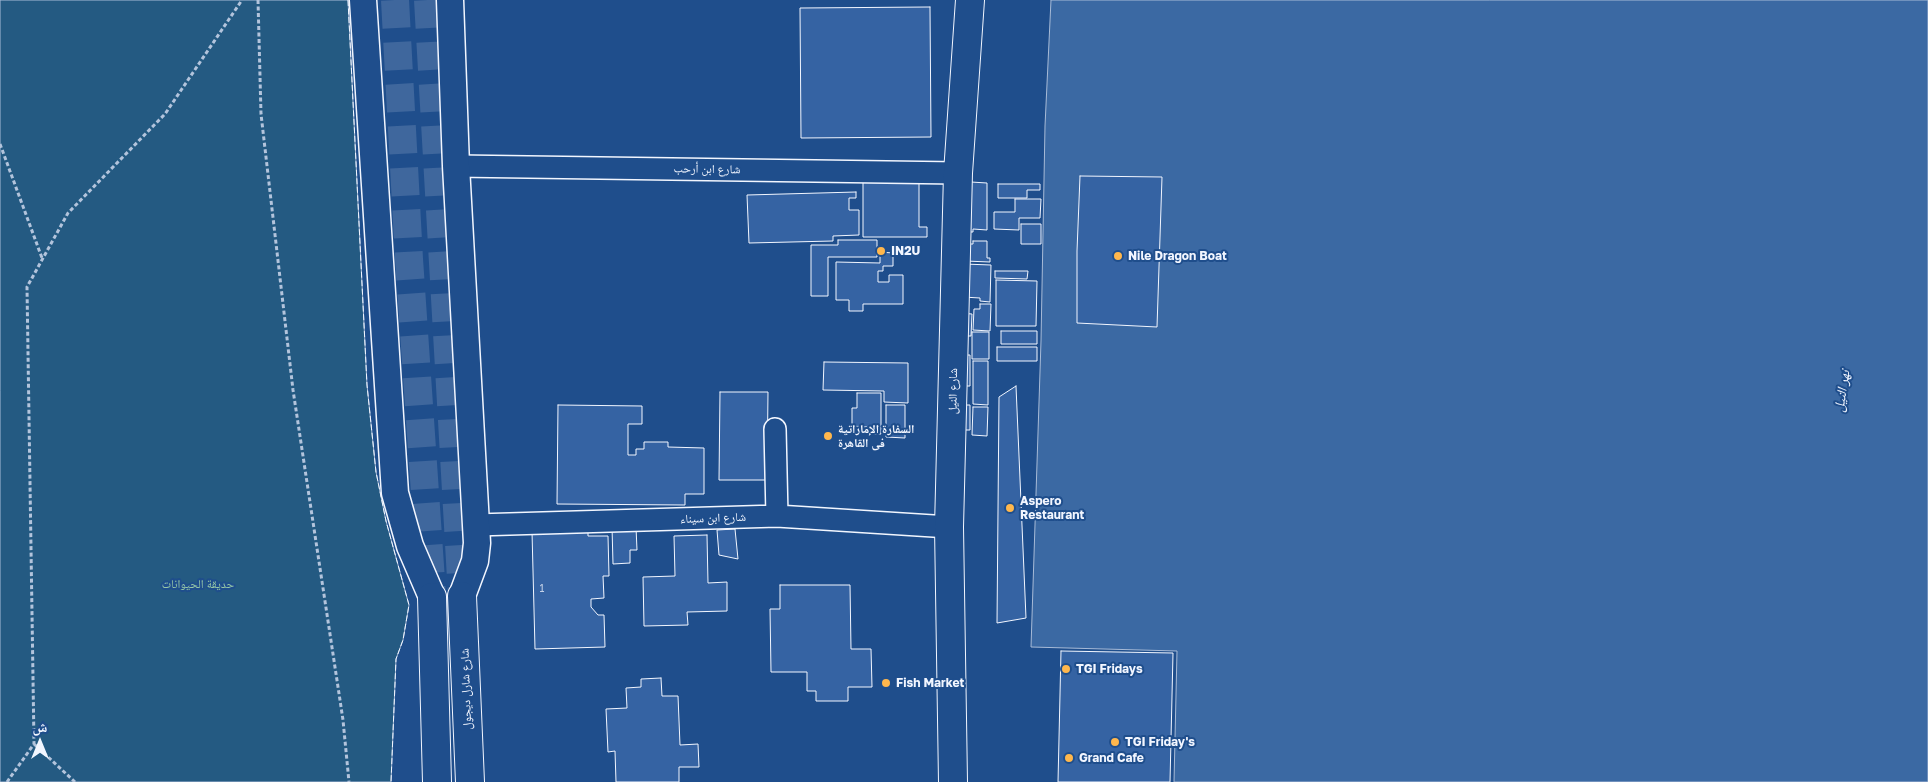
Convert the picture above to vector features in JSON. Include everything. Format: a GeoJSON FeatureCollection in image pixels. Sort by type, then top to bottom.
{"type":"FeatureCollection","features":[{"type":"Feature","properties":{"kind":"main road","name":"شارع النيل"},"geometry":{"type":"LineString","coordinates":[[953,782],[949,527],[958,173],[970,0]]}},
{"type":"Feature","properties":{"kind":"main road","name":"شارع شارل ديجول"},"geometry":{"type":"LineString","coordinates":[[462,596],[470,782]]}},
{"type":"Feature","properties":{"kind":"main road"},"geometry":{"type":"LineString","coordinates":[[432,597],[437,782]]}},
{"type":"Feature","properties":{"kind":"street"},"geometry":{"type":"LineString","coordinates":[[363,0],[395,493],[410,546],[432,597]]}},
{"type":"Feature","properties":{"kind":"street"},"geometry":{"type":"LineString","coordinates":[[450,0],[456,166],[477,544],[475,562],[462,596]]}},
{"type":"Feature","properties":{"kind":"street","name":"شارع ابن أرحب"},"geometry":{"type":"LineString","coordinates":[[456,166],[958,173]]}},
{"type":"Feature","properties":{"kind":"street"},"geometry":{"type":"LineString","coordinates":[[775,428],[777,516]]}},
{"type":"Feature","properties":{"kind":"street","name":"شارع ابن سيناء"},"geometry":{"type":"LineString","coordinates":[[476,525],[777,516],[949,527]]}},
{"type":"Feature","properties":{"kind":"path"},"geometry":{"type":"LineString","coordinates":[[7,782],[34,744],[27,287],[68,213],[165,114],[242,0]]}},
{"type":"Feature","properties":{"kind":"path"},"geometry":{"type":"LineString","coordinates":[[258,0],[262,124],[293,390],[343,720],[349,782]]}},
{"type":"Feature","properties":{"kind":"path"},"geometry":{"type":"LineString","coordinates":[[0,144],[42,259]]}},
{"type":"Feature","properties":{"kind":"path"},"geometry":{"type":"LineString","coordinates":[[34,744],[75,782]]}},
{"type":"Feature","properties":{"kind":"green space","name":"حديقة الحيوانات"},"geometry":{"type":"Polygon","coordinates":[[[0,0],[348,0],[367,385],[376,472],[386,521],[409,605],[403,640],[396,659],[391,782],[0,782],[0,0]]]}},
{"type":"Feature","properties":{"kind":"water","name":"نهر النيل"},"geometry":{"type":"Polygon","coordinates":[[[1051,0],[1928,0],[1928,782],[1174,782],[1177,651],[1031,647],[1041,341],[1045,126],[1051,0]]]}},
{"type":"Feature","properties":{"kind":"building"},"geometry":{"type":"Polygon","coordinates":[[[930,7],[931,137],[801,138],[800,8],[930,7]]]}},
{"type":"Feature","properties":{"kind":"building","name":"Nile Dragon Boat"},"geometry":{"type":"Polygon","coordinates":[[[1080,176],[1162,177],[1157,327],[1077,323],[1080,176]]]}},
{"type":"Feature","properties":{"kind":"building"},"geometry":{"type":"Polygon","coordinates":[[[863,182],[919,183],[919,227],[927,227],[927,237],[863,237],[863,182]]]}},
{"type":"Feature","properties":{"kind":"building"},"geometry":{"type":"Polygon","coordinates":[[[971,182],[987,183],[987,230],[973,229],[973,232],[960,232],[971,182]]]}},
{"type":"Feature","properties":{"kind":"building"},"geometry":{"type":"Polygon","coordinates":[[[998,184],[1040,184],[1040,190],[1027,190],[1027,198],[998,198],[998,184]]]}},
{"type":"Feature","properties":{"kind":"building"},"geometry":{"type":"Polygon","coordinates":[[[856,192],[856,198],[849,198],[849,210],[859,210],[859,235],[833,236],[833,241],[749,243],[747,195],[856,192]]]}},
{"type":"Feature","properties":{"kind":"building"},"geometry":{"type":"Polygon","coordinates":[[[1015,199],[1041,199],[1040,218],[1019,218],[1019,230],[994,229],[994,212],[1015,212],[1015,199]]]}},
{"type":"Feature","properties":{"kind":"building"},"geometry":{"type":"Polygon","coordinates":[[[1021,224],[1041,224],[1041,244],[1021,244],[1021,224]]]}},
{"type":"Feature","properties":{"kind":"building"},"geometry":{"type":"Polygon","coordinates":[[[838,240],[877,240],[877,257],[828,257],[828,296],[811,296],[811,245],[838,245],[838,240]]]}},
{"type":"Feature","properties":{"kind":"building"},"geometry":{"type":"Polygon","coordinates":[[[973,241],[987,241],[987,258],[990,258],[990,262],[965,261],[965,244],[973,244],[973,241]]]}},
{"type":"Feature","properties":{"kind":"building"},"geometry":{"type":"Polygon","coordinates":[[[880,252],[893,253],[893,266],[883,266],[883,271],[878,271],[878,282],[889,282],[889,275],[903,275],[903,304],[863,304],[863,311],[849,311],[849,300],[836,300],[836,262],[880,263],[880,252]]]}},
{"type":"Feature","properties":{"kind":"building"},"geometry":{"type":"Polygon","coordinates":[[[964,264],[991,265],[990,302],[980,301],[980,298],[963,297],[964,264]]]}},
{"type":"Feature","properties":{"kind":"building"},"geometry":{"type":"Polygon","coordinates":[[[995,271],[1028,271],[1027,279],[995,278],[995,271]]]}},
{"type":"Feature","properties":{"kind":"building"},"geometry":{"type":"Polygon","coordinates":[[[996,280],[1037,281],[1036,326],[996,326],[996,280]]]}},
{"type":"Feature","properties":{"kind":"building"},"geometry":{"type":"Polygon","coordinates":[[[980,304],[991,304],[990,331],[973,330],[974,309],[980,309],[980,304]]]}},
{"type":"Feature","properties":{"kind":"building"},"geometry":{"type":"Polygon","coordinates":[[[959,313],[972,314],[971,336],[958,336],[959,313]]]}},
{"type":"Feature","properties":{"kind":"building"},"geometry":{"type":"Polygon","coordinates":[[[1001,331],[1037,331],[1037,344],[1001,344],[1001,331]]]}},
{"type":"Feature","properties":{"kind":"building"},"geometry":{"type":"Polygon","coordinates":[[[972,332],[989,332],[989,359],[972,359],[972,332]]]}},
{"type":"Feature","properties":{"kind":"building"},"geometry":{"type":"Polygon","coordinates":[[[997,347],[1037,347],[1037,361],[997,361],[997,347]]]}},
{"type":"Feature","properties":{"kind":"building"},"geometry":{"type":"Polygon","coordinates":[[[957,355],[970,355],[970,386],[957,386],[957,355]]]}},
{"type":"Feature","properties":{"kind":"building"},"geometry":{"type":"Polygon","coordinates":[[[973,361],[988,361],[988,405],[973,404],[973,361]]]}},
{"type":"Feature","properties":{"kind":"building"},"geometry":{"type":"Polygon","coordinates":[[[824,362],[908,363],[908,403],[884,402],[884,391],[823,390],[824,362]]]}},
{"type":"Feature","properties":{"kind":"building","name":"Aspero Restaurant"},"geometry":{"type":"Polygon","coordinates":[[[1016,386],[1026,618],[997,623],[999,397],[1016,386]]]}},
{"type":"Feature","properties":{"kind":"building"},"geometry":{"type":"Polygon","coordinates":[[[720,392],[768,392],[767,480],[719,480],[720,392]]]}},
{"type":"Feature","properties":{"kind":"building"},"geometry":{"type":"Polygon","coordinates":[[[857,393],[881,393],[881,434],[867,434],[867,427],[852,426],[852,408],[857,408],[857,393]]]}},
{"type":"Feature","properties":{"kind":"building"},"geometry":{"type":"Polygon","coordinates":[[[558,405],[642,406],[642,424],[628,424],[628,455],[636,455],[636,449],[644,449],[644,442],[668,442],[668,447],[704,448],[704,494],[685,494],[685,505],[557,504],[558,405]]]}},
{"type":"Feature","properties":{"kind":"building"},"geometry":{"type":"Polygon","coordinates":[[[886,405],[905,405],[905,438],[886,437],[886,405]]]}},
{"type":"Feature","properties":{"kind":"building"},"geometry":{"type":"Polygon","coordinates":[[[955,405],[970,405],[970,430],[955,430],[955,405]]]}},
{"type":"Feature","properties":{"kind":"building"},"geometry":{"type":"Polygon","coordinates":[[[973,407],[988,407],[987,436],[972,435],[973,407]]]}},
{"type":"Feature","properties":{"kind":"building"},"geometry":{"type":"Polygon","coordinates":[[[612,527],[636,527],[637,550],[630,550],[630,563],[613,564],[612,527]]]}},
{"type":"Feature","properties":{"kind":"building"},"geometry":{"type":"Polygon","coordinates":[[[735,529],[738,559],[719,555],[717,530],[735,529]]]}},
{"type":"Feature","properties":{"kind":"building"},"geometry":{"type":"Polygon","coordinates":[[[588,531],[588,536],[608,536],[609,576],[603,576],[604,598],[591,599],[591,607],[598,615],[604,615],[605,647],[535,649],[532,532],[588,531]]]}},
{"type":"Feature","properties":{"kind":"building"},"geometry":{"type":"Polygon","coordinates":[[[707,535],[708,583],[727,582],[727,611],[687,612],[688,625],[644,626],[643,577],[675,576],[674,536],[707,535]]]}},
{"type":"Feature","properties":{"kind":"building"},"geometry":{"type":"Polygon","coordinates":[[[780,585],[850,585],[851,649],[871,649],[872,687],[848,687],[848,701],[816,701],[816,691],[807,691],[807,672],[771,672],[770,609],[780,609],[780,585]]]}},
{"type":"Feature","properties":{"kind":"building","name":"TGI Friday's"},"geometry":{"type":"Polygon","coordinates":[[[1061,651],[1173,653],[1170,782],[1058,782],[1061,651]]]}},
{"type":"Feature","properties":{"kind":"building"},"geometry":{"type":"Polygon","coordinates":[[[661,678],[662,696],[678,696],[680,745],[698,744],[699,767],[679,767],[679,782],[616,782],[615,751],[608,752],[606,709],[627,708],[626,688],[641,687],[641,679],[661,678]]]}},
{"type":"Feature","properties":{"kind":"tunnel"},"geometry":{"type":"LineString","coordinates":[[395,0],[409,259],[432,595]]}},
{"type":"Feature","properties":{"kind":"tunnel"},"geometry":{"type":"LineString","coordinates":[[428,0],[462,596]]}},
{"type":"Feature","properties":{"kind":"fence"},"geometry":{"type":"LineString","coordinates":[[348,0],[367,385],[376,472],[386,521],[409,605],[403,640],[396,659],[391,782]]}},
{"type":"Feature","properties":{"kind":"place","name":"IN2U"},"geometry":{"type":"Point","coordinates":[881,251]}},
{"type":"Feature","properties":{"kind":"place","name":"Nile Dragon Boat"},"geometry":{"type":"Point","coordinates":[1118,256]}},
{"type":"Feature","properties":{"kind":"place","name":"السفارة الإماراتية فى القاهرة"},"geometry":{"type":"Point","coordinates":[828,436]}},
{"type":"Feature","properties":{"kind":"place","name":"Aspero Restaurant"},"geometry":{"type":"Point","coordinates":[1010,508]}},
{"type":"Feature","properties":{"kind":"place","name":"TGI Fridays"},"geometry":{"type":"Point","coordinates":[1066,669]}},
{"type":"Feature","properties":{"kind":"place","name":"Fish Market"},"geometry":{"type":"Point","coordinates":[886,683]}},
{"type":"Feature","properties":{"kind":"place","name":"TGI Friday's"},"geometry":{"type":"Point","coordinates":[1115,742]}},
{"type":"Feature","properties":{"kind":"place","name":"Grand Cafe"},"geometry":{"type":"Point","coordinates":[1069,758]}}]}
